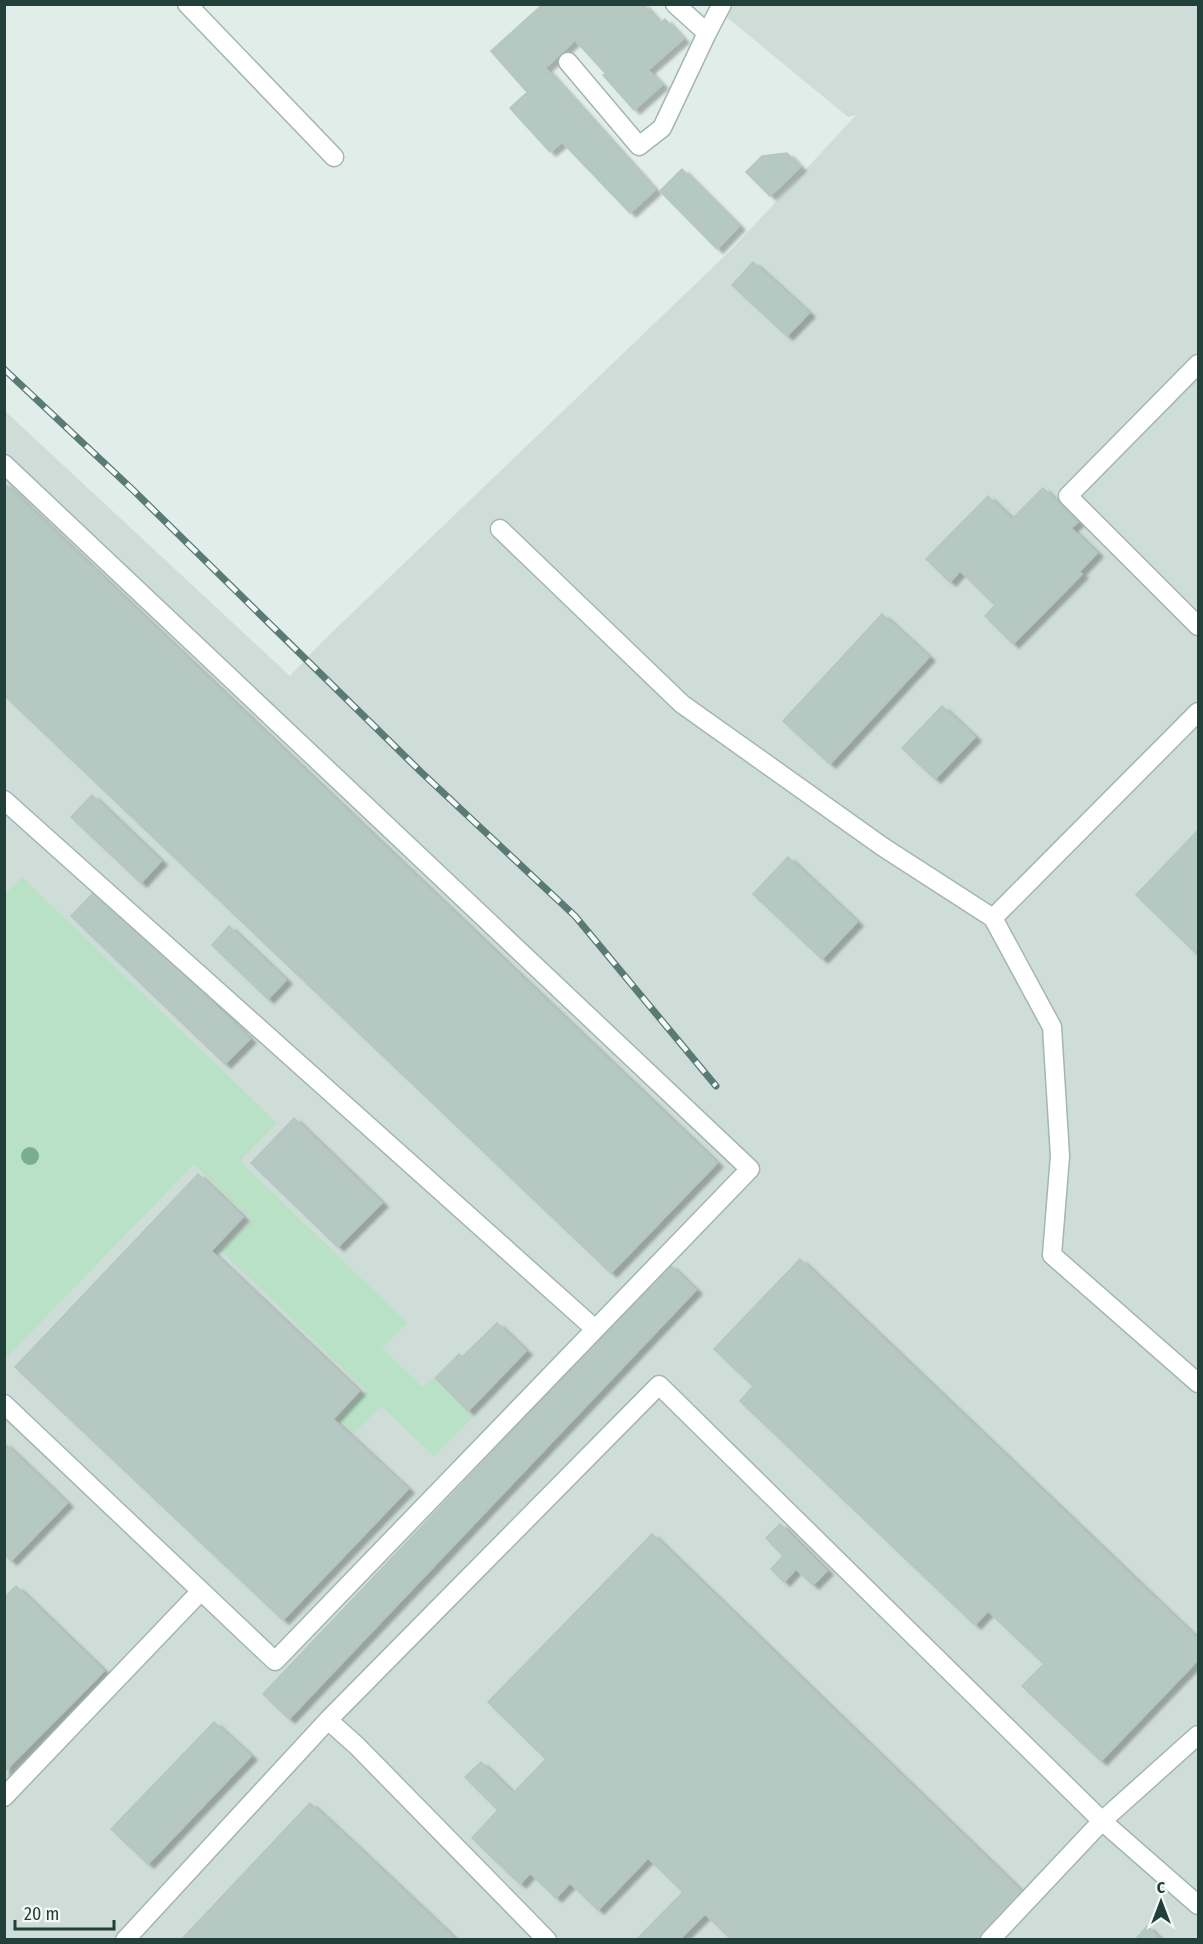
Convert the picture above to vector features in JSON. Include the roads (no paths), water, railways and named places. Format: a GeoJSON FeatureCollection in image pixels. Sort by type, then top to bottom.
{"type":"FeatureCollection","features":[{"type":"Feature","properties":{"kind":"lane"},"geometry":{"type":"LineString","coordinates":[[187,4],[334,157]]}},
{"type":"Feature","properties":{"kind":"lane"},"geometry":{"type":"LineString","coordinates":[[675,4],[707,33]]}},
{"type":"Feature","properties":{"kind":"lane"},"geometry":{"type":"LineString","coordinates":[[568,62],[639,146],[662,128],[722,4]]}},
{"type":"Feature","properties":{"kind":"lane"},"geometry":{"type":"LineString","coordinates":[[1198,364],[1068,496],[1198,626]]}},
{"type":"Feature","properties":{"kind":"lane"},"geometry":{"type":"LineString","coordinates":[[4,464],[750,1169],[274,1661],[4,1404]]}},
{"type":"Feature","properties":{"kind":"lane"},"geometry":{"type":"LineString","coordinates":[[501,529],[682,704],[883,847],[993,918],[1052,1027],[1060,1156],[1052,1255],[1198,1383]]}},
{"type":"Feature","properties":{"kind":"lane"},"geometry":{"type":"LineString","coordinates":[[993,918],[1198,712]]}},
{"type":"Feature","properties":{"kind":"lane"},"geometry":{"type":"LineString","coordinates":[[4,800],[595,1329]]}},
{"type":"Feature","properties":{"kind":"lane"},"geometry":{"type":"LineString","coordinates":[[125,1940],[328,1720],[659,1385],[1102,1821],[1198,1905]]}},
{"type":"Feature","properties":{"kind":"lane"},"geometry":{"type":"LineString","coordinates":[[4,1797],[200,1592]]}},
{"type":"Feature","properties":{"kind":"lane"},"geometry":{"type":"LineString","coordinates":[[328,1720],[357,1746],[547,1940]]}},
{"type":"Feature","properties":{"kind":"lane"},"geometry":{"type":"LineString","coordinates":[[990,1940],[1102,1821],[1198,1735]]}},
{"type":"Feature","properties":{"kind":"railway"},"geometry":{"type":"LineString","coordinates":[[4,369],[133,490],[421,772],[575,916],[716,1086]]}}]}
